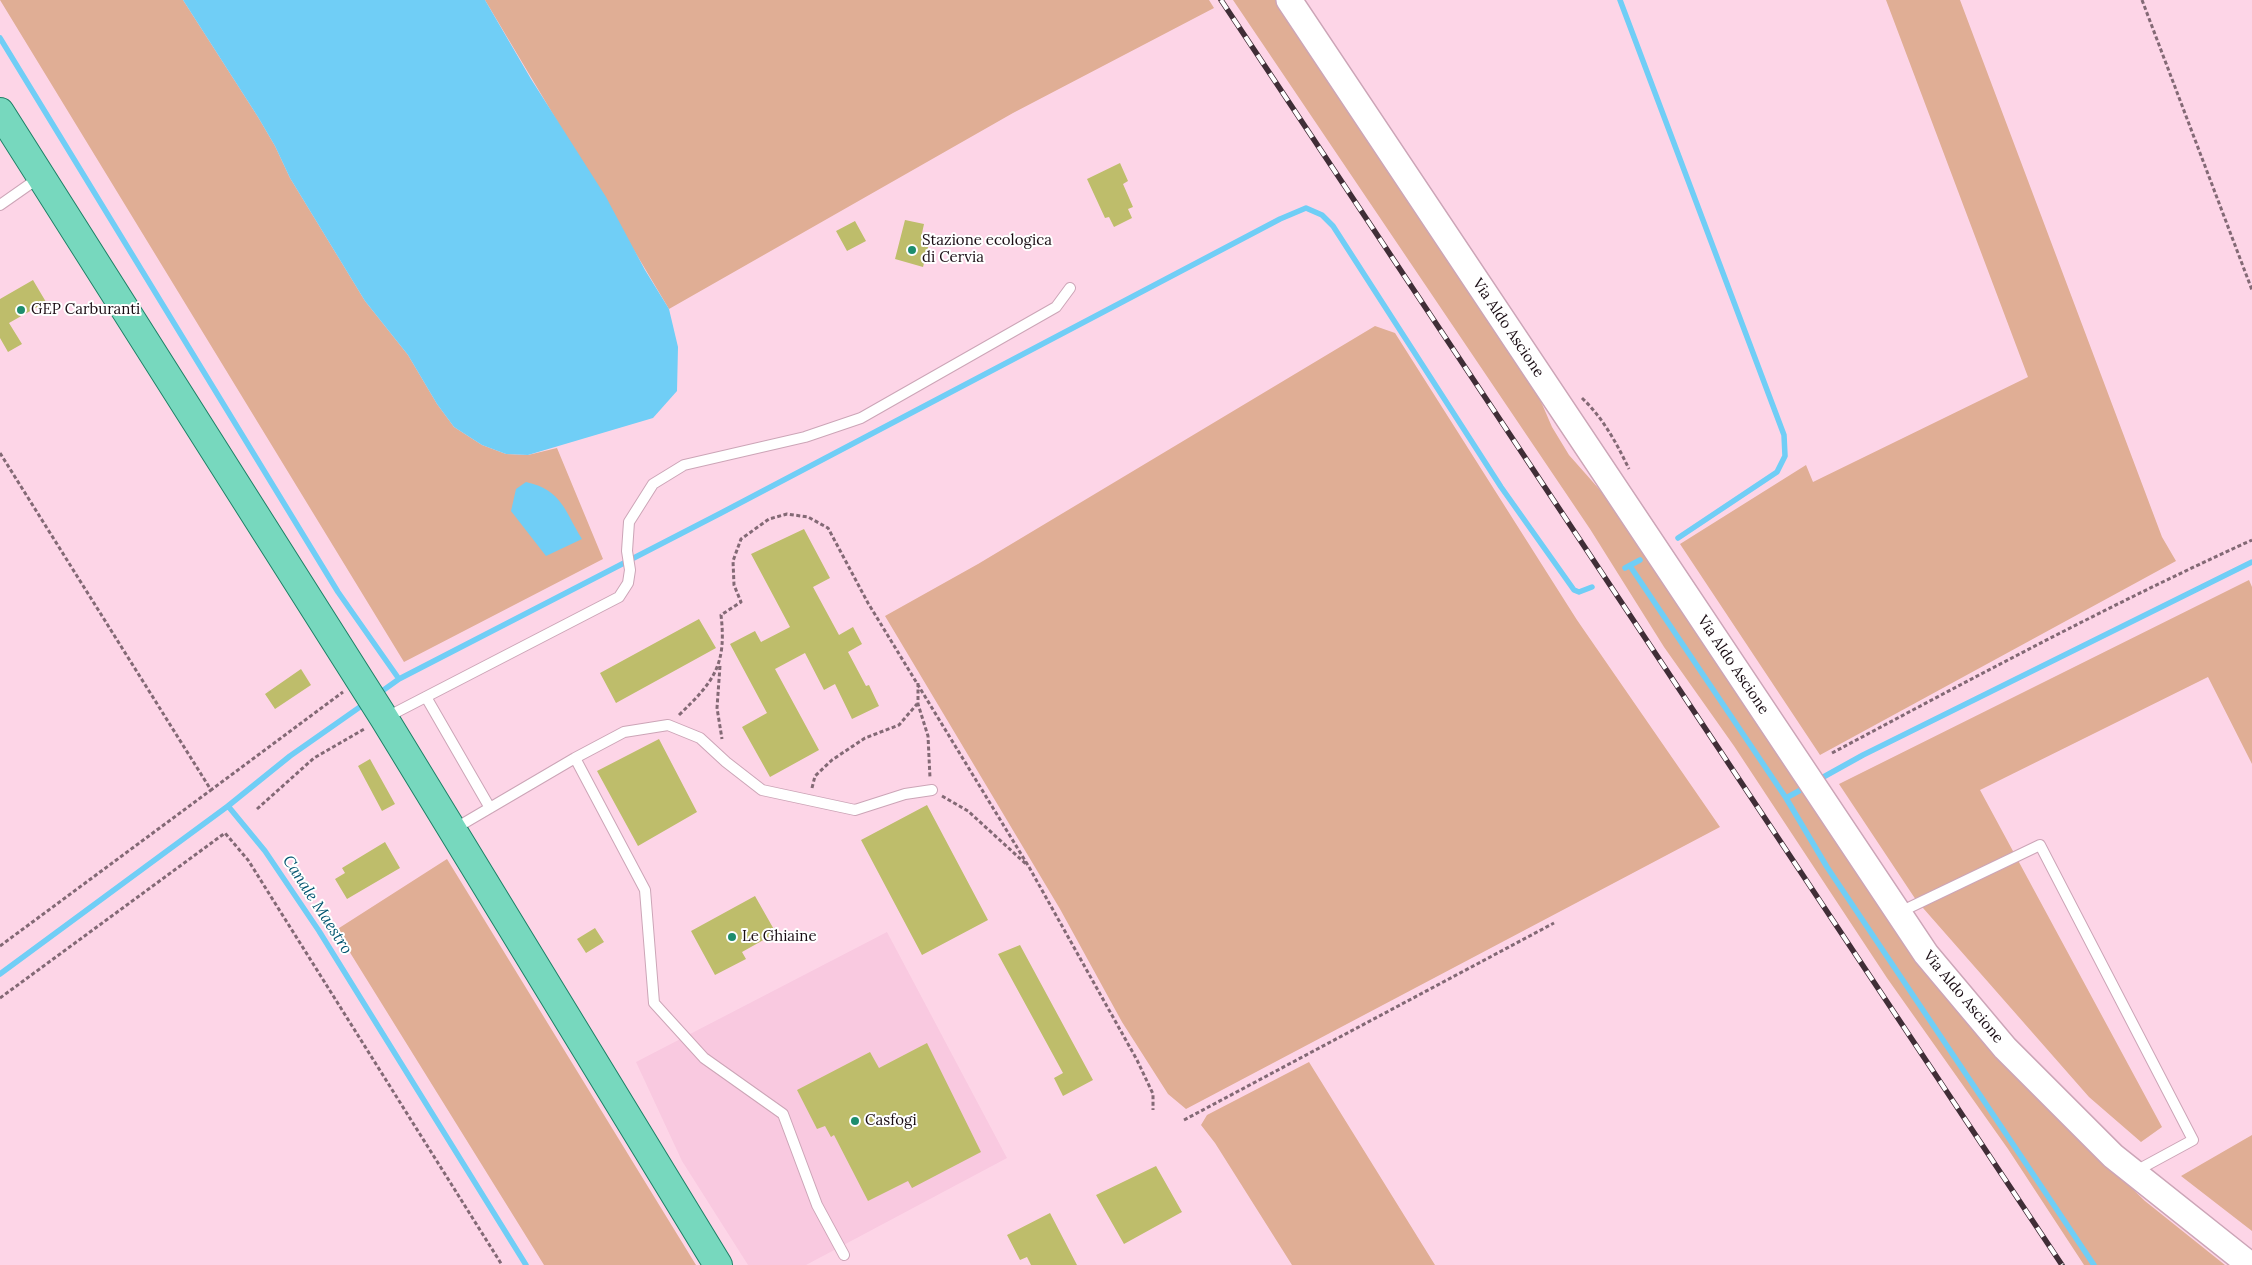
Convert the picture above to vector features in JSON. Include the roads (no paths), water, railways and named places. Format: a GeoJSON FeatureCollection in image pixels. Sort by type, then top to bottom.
{"type":"FeatureCollection","features":[{"type":"Feature","properties":{"kind":"main road"},"geometry":{"type":"LineString","coordinates":[[0,112],[453,829],[718,1265]]}},
{"type":"Feature","properties":{"kind":"street","name":"Via Aldo Ascione"},"geometry":{"type":"LineString","coordinates":[[1289,0],[1926,954],[2005,1048],[2113,1156],[2250,1265]]}},
{"type":"Feature","properties":{"kind":"lane"},"geometry":{"type":"LineString","coordinates":[[0,205],[41,177]]}},
{"type":"Feature","properties":{"kind":"lane"},"geometry":{"type":"LineString","coordinates":[[372,699],[426,697],[619,596],[628,583],[630,570],[627,551],[629,522],[653,484],[684,465],[805,437],[861,418],[1056,307],[1070,288]]}},
{"type":"Feature","properties":{"kind":"lane"},"geometry":{"type":"LineString","coordinates":[[426,697],[490,808]]}},
{"type":"Feature","properties":{"kind":"lane"},"geometry":{"type":"LineString","coordinates":[[453,829],[575,758],[624,732],[668,725],[700,738],[726,762],[762,790],[855,810],[905,794],[932,790]]}},
{"type":"Feature","properties":{"kind":"lane"},"geometry":{"type":"LineString","coordinates":[[575,758],[646,890],[654,1003],[704,1058],[783,1114],[817,1205],[844,1255]]}},
{"type":"Feature","properties":{"kind":"lane"},"geometry":{"type":"LineString","coordinates":[[1898,913],[2040,845],[2193,1140],[2133,1172]]}},
{"type":"Feature","properties":{"kind":"water"},"geometry":{"type":"Polygon","coordinates":[[[183,0],[485,0],[531,79],[606,197],[645,270],[669,309],[678,347],[677,391],[653,418],[528,455],[506,454],[482,445],[454,427],[437,404],[408,355],[365,301],[290,178],[275,146],[258,117],[183,0]]]}},
{"type":"Feature","properties":{"kind":"water"},"geometry":{"type":"Polygon","coordinates":[[[526,482],[547,490],[555,496],[566,510],[582,539],[546,556],[511,511],[516,489],[526,482]]]}},
{"type":"Feature","properties":{"kind":"waterway"},"geometry":{"type":"LineString","coordinates":[[1620,0],[1784,435],[1785,456],[1777,472],[1678,538]]}},
{"type":"Feature","properties":{"kind":"waterway"},"geometry":{"type":"LineString","coordinates":[[0,38],[338,592],[399,679]]}},
{"type":"Feature","properties":{"kind":"waterway"},"geometry":{"type":"LineString","coordinates":[[378,694],[399,679],[721,513],[1280,219],[1306,208],[1322,215],[1333,226],[1501,487],[1574,590],[1579,592],[1592,587]]}},
{"type":"Feature","properties":{"kind":"waterway"},"geometry":{"type":"LineString","coordinates":[[1625,568],[1640,560]]}},
{"type":"Feature","properties":{"kind":"waterway"},"geometry":{"type":"LineString","coordinates":[[1818,780],[1863,755],[2252,562]]}},
{"type":"Feature","properties":{"kind":"waterway"},"geometry":{"type":"LineString","coordinates":[[1630,566],[1786,798],[1808,786]]}},
{"type":"Feature","properties":{"kind":"waterway"},"geometry":{"type":"LineString","coordinates":[[228,806],[290,756],[367,702]]}},
{"type":"Feature","properties":{"kind":"waterway"},"geometry":{"type":"LineString","coordinates":[[1786,798],[1827,867],[2094,1265]]}},
{"type":"Feature","properties":{"kind":"waterway","name":"Canale Maestro"},"geometry":{"type":"LineString","coordinates":[[0,974],[228,806],[265,851],[319,931],[526,1265]]}},
{"type":"Feature","properties":{"kind":"railway"},"geometry":{"type":"LineString","coordinates":[[1221,0],[2062,1265]]}},
{"type":"Feature","properties":{"kind":"place","name":"Stazione ecologica di Cervia"},"geometry":{"type":"Point","coordinates":[912,250]}},
{"type":"Feature","properties":{"kind":"place","name":"GEP Carburanti"},"geometry":{"type":"Point","coordinates":[21,310]}},
{"type":"Feature","properties":{"kind":"place","name":"Le Ghiaine"},"geometry":{"type":"Point","coordinates":[732,937]}},
{"type":"Feature","properties":{"kind":"place","name":"Casfogi"},"geometry":{"type":"Point","coordinates":[855,1121]}}]}
